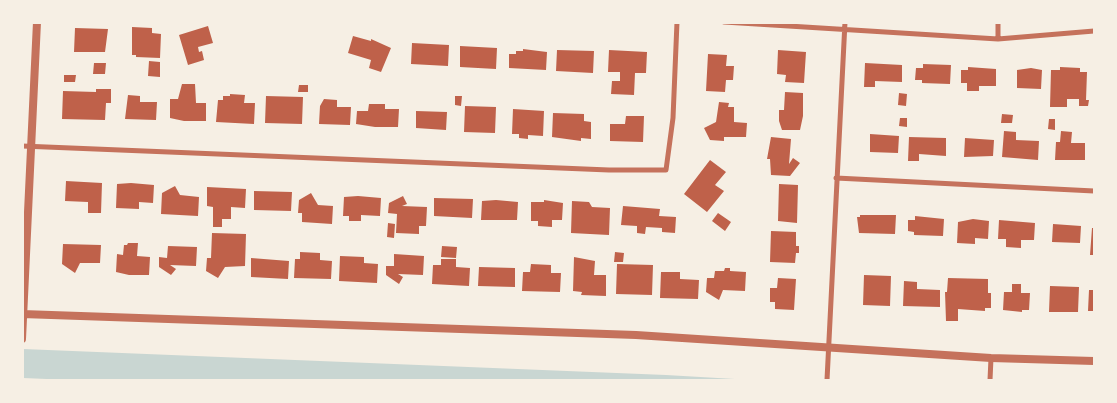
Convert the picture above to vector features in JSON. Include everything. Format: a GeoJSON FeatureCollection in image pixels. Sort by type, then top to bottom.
{"type":"FeatureCollection","features":[{"type":"Feature","properties":{"kind":"street"},"geometry":{"type":"LineString","coordinates":[[22,339],[33,147],[37,22]]}},
{"type":"Feature","properties":{"kind":"street"},"geometry":{"type":"LineString","coordinates":[[22,146],[609,170],[666,170],[673,118],[677,22]]}},
{"type":"Feature","properties":{"kind":"street"},"geometry":{"type":"LineString","coordinates":[[724,22],[998,39],[1094,31]]}},
{"type":"Feature","properties":{"kind":"street"},"geometry":{"type":"LineString","coordinates":[[827,380],[845,22]]}},
{"type":"Feature","properties":{"kind":"street"},"geometry":{"type":"LineString","coordinates":[[998,22],[998,39]]}},
{"type":"Feature","properties":{"kind":"street"},"geometry":{"type":"LineString","coordinates":[[836,178],[1094,191]]}},
{"type":"Feature","properties":{"kind":"street"},"geometry":{"type":"LineString","coordinates":[[23,314],[636,335],[991,358],[1094,361]]}},
{"type":"Feature","properties":{"kind":"street"},"geometry":{"type":"LineString","coordinates":[[990,380],[991,358]]}},
{"type":"Feature","properties":{"kind":"shaded area"},"geometry":{"type":"Polygon","coordinates":[[[23,349],[752,380],[70,380],[23,378],[23,349]]]}},
{"type":"Feature","properties":{"kind":"building"},"geometry":{"type":"Polygon","coordinates":[[[208,26],[213,43],[198,47],[199,52],[202,51],[204,60],[188,65],[179,35],[208,26]]]}},
{"type":"Feature","properties":{"kind":"building"},"geometry":{"type":"Polygon","coordinates":[[[132,27],[152,28],[152,33],[161,34],[160,58],[136,57],[136,55],[132,55],[132,27]]]}},
{"type":"Feature","properties":{"kind":"building"},"geometry":{"type":"Polygon","coordinates":[[[75,28],[108,29],[105,52],[74,52],[75,28]]]}},
{"type":"Feature","properties":{"kind":"building"},"geometry":{"type":"Polygon","coordinates":[[[353,36],[371,41],[371,39],[391,48],[381,72],[369,68],[371,60],[348,53],[353,36]]]}},
{"type":"Feature","properties":{"kind":"building"},"geometry":{"type":"Polygon","coordinates":[[[412,43],[449,45],[448,66],[411,64],[412,43]]]}},
{"type":"Feature","properties":{"kind":"building"},"geometry":{"type":"Polygon","coordinates":[[[460,46],[497,48],[496,69],[460,67],[460,46]]]}},
{"type":"Feature","properties":{"kind":"building"},"geometry":{"type":"Polygon","coordinates":[[[523,49],[547,52],[546,70],[509,68],[509,54],[516,54],[516,51],[523,51],[523,49]]]}},
{"type":"Feature","properties":{"kind":"building"},"geometry":{"type":"Polygon","coordinates":[[[557,50],[594,51],[593,73],[556,71],[557,50]]]}},
{"type":"Feature","properties":{"kind":"building"},"geometry":{"type":"Polygon","coordinates":[[[609,50],[647,52],[646,73],[635,73],[634,95],[611,94],[612,81],[620,81],[620,72],[608,72],[609,50]]]}},
{"type":"Feature","properties":{"kind":"building"},"geometry":{"type":"Polygon","coordinates":[[[778,50],[806,52],[804,83],[785,82],[786,75],[777,74],[778,50]]]}},
{"type":"Feature","properties":{"kind":"building"},"geometry":{"type":"Polygon","coordinates":[[[708,54],[727,55],[726,66],[734,66],[733,80],[726,80],[725,92],[706,91],[708,54]]]}},
{"type":"Feature","properties":{"kind":"building"},"geometry":{"type":"Polygon","coordinates":[[[149,61],[160,62],[160,77],[148,76],[149,61]]]}},
{"type":"Feature","properties":{"kind":"building"},"geometry":{"type":"Polygon","coordinates":[[[94,63],[106,63],[105,74],[93,74],[94,63]]]}},
{"type":"Feature","properties":{"kind":"building"},"geometry":{"type":"Polygon","coordinates":[[[865,63],[902,65],[902,82],[875,81],[875,87],[864,87],[865,63]]]}},
{"type":"Feature","properties":{"kind":"building"},"geometry":{"type":"Polygon","coordinates":[[[923,64],[951,65],[950,84],[922,83],[922,80],[915,80],[916,68],[923,68],[923,64]]]}},
{"type":"Feature","properties":{"kind":"building"},"geometry":{"type":"Polygon","coordinates":[[[968,67],[996,69],[996,86],[979,86],[979,91],[967,91],[967,83],[961,83],[961,70],[968,70],[968,67]]]}},
{"type":"Feature","properties":{"kind":"building"},"geometry":{"type":"Polygon","coordinates":[[[1060,67],[1080,68],[1080,72],[1087,72],[1086,100],[1089,100],[1088,106],[1079,106],[1079,99],[1067,99],[1067,107],[1050,107],[1051,70],[1060,70],[1060,67]]]}},
{"type":"Feature","properties":{"kind":"building"},"geometry":{"type":"Polygon","coordinates":[[[1031,68],[1042,70],[1041,89],[1017,88],[1017,70],[1031,68]]]}},
{"type":"Feature","properties":{"kind":"building"},"geometry":{"type":"Polygon","coordinates":[[[64,75],[76,75],[75,82],[64,82],[64,75]]]}},
{"type":"Feature","properties":{"kind":"building"},"geometry":{"type":"Polygon","coordinates":[[[182,84],[195,84],[196,103],[206,103],[206,121],[184,121],[170,118],[170,99],[178,99],[182,84]]]}},
{"type":"Feature","properties":{"kind":"building"},"geometry":{"type":"Polygon","coordinates":[[[299,85],[308,85],[308,92],[298,92],[299,85]]]}},
{"type":"Feature","properties":{"kind":"building"},"geometry":{"type":"Polygon","coordinates":[[[96,89],[111,89],[111,103],[106,103],[105,120],[62,119],[63,91],[96,92],[96,89]]]}},
{"type":"Feature","properties":{"kind":"building"},"geometry":{"type":"Polygon","coordinates":[[[785,92],[803,93],[803,116],[800,130],[782,130],[779,121],[779,110],[784,110],[785,92]]]}},
{"type":"Feature","properties":{"kind":"building"},"geometry":{"type":"Polygon","coordinates":[[[899,93],[907,94],[906,106],[898,105],[899,93]]]}},
{"type":"Feature","properties":{"kind":"building"},"geometry":{"type":"Polygon","coordinates":[[[230,94],[245,95],[244,103],[255,103],[254,124],[216,122],[218,100],[223,100],[223,96],[230,96],[230,94]]]}},
{"type":"Feature","properties":{"kind":"building"},"geometry":{"type":"Polygon","coordinates":[[[128,95],[140,96],[140,102],[157,102],[156,120],[125,119],[128,95]]]}},
{"type":"Feature","properties":{"kind":"building"},"geometry":{"type":"Polygon","coordinates":[[[266,96],[303,97],[302,124],[265,123],[266,96]]]}},
{"type":"Feature","properties":{"kind":"building"},"geometry":{"type":"Polygon","coordinates":[[[455,96],[462,96],[461,106],[455,105],[455,96]]]}},
{"type":"Feature","properties":{"kind":"building"},"geometry":{"type":"Polygon","coordinates":[[[324,99],[337,100],[337,107],[351,107],[350,125],[319,124],[320,106],[324,99]]]}},
{"type":"Feature","properties":{"kind":"building"},"geometry":{"type":"Polygon","coordinates":[[[719,102],[729,103],[728,107],[734,107],[734,122],[747,123],[746,137],[724,137],[724,141],[710,140],[704,128],[716,122],[719,102]]]}},
{"type":"Feature","properties":{"kind":"building"},"geometry":{"type":"Polygon","coordinates":[[[369,104],[385,104],[385,109],[399,109],[398,127],[375,127],[356,124],[357,111],[368,111],[369,104]]]}},
{"type":"Feature","properties":{"kind":"building"},"geometry":{"type":"Polygon","coordinates":[[[465,106],[496,107],[495,133],[464,132],[465,106]]]}},
{"type":"Feature","properties":{"kind":"building"},"geometry":{"type":"Polygon","coordinates":[[[513,109],[544,111],[543,136],[528,135],[528,139],[519,138],[519,134],[512,134],[513,109]]]}},
{"type":"Feature","properties":{"kind":"building"},"geometry":{"type":"Polygon","coordinates":[[[416,111],[447,112],[446,130],[416,128],[416,111]]]}},
{"type":"Feature","properties":{"kind":"building"},"geometry":{"type":"Polygon","coordinates":[[[553,113],[584,114],[584,121],[591,122],[591,139],[581,138],[581,141],[552,137],[553,113]]]}},
{"type":"Feature","properties":{"kind":"building"},"geometry":{"type":"Polygon","coordinates":[[[1002,114],[1013,115],[1012,123],[1001,123],[1002,114]]]}},
{"type":"Feature","properties":{"kind":"building"},"geometry":{"type":"Polygon","coordinates":[[[626,116],[644,116],[643,142],[610,141],[610,124],[625,124],[626,116]]]}},
{"type":"Feature","properties":{"kind":"building"},"geometry":{"type":"Polygon","coordinates":[[[900,118],[907,118],[907,127],[899,126],[900,118]]]}},
{"type":"Feature","properties":{"kind":"building"},"geometry":{"type":"Polygon","coordinates":[[[1049,119],[1055,119],[1055,130],[1048,129],[1049,119]]]}},
{"type":"Feature","properties":{"kind":"building"},"geometry":{"type":"Polygon","coordinates":[[[1004,131],[1016,132],[1016,140],[1039,141],[1038,160],[1002,157],[1004,131]]]}},
{"type":"Feature","properties":{"kind":"building"},"geometry":{"type":"Polygon","coordinates":[[[1061,131],[1072,132],[1071,143],[1085,143],[1085,160],[1055,160],[1056,142],[1060,142],[1061,131]]]}},
{"type":"Feature","properties":{"kind":"building"},"geometry":{"type":"Polygon","coordinates":[[[870,134],[899,136],[898,153],[870,152],[870,134]]]}},
{"type":"Feature","properties":{"kind":"building"},"geometry":{"type":"Polygon","coordinates":[[[771,137],[791,139],[789,164],[793,158],[800,163],[790,176],[771,175],[770,159],[767,159],[771,137]]]}},
{"type":"Feature","properties":{"kind":"building"},"geometry":{"type":"Polygon","coordinates":[[[909,137],[946,138],[946,156],[919,154],[919,161],[908,161],[909,137]]]}},
{"type":"Feature","properties":{"kind":"building"},"geometry":{"type":"Polygon","coordinates":[[[965,138],[994,140],[993,156],[964,157],[965,138]]]}},
{"type":"Feature","properties":{"kind":"building"},"geometry":{"type":"Polygon","coordinates":[[[710,160],[726,172],[715,185],[724,191],[707,212],[684,194],[710,160]]]}},
{"type":"Feature","properties":{"kind":"building"},"geometry":{"type":"Polygon","coordinates":[[[66,181],[102,183],[101,213],[88,213],[88,202],[65,201],[66,181]]]}},
{"type":"Feature","properties":{"kind":"building"},"geometry":{"type":"Polygon","coordinates":[[[117,184],[154,185],[153,203],[139,202],[139,209],[116,208],[117,184]]]}},
{"type":"Feature","properties":{"kind":"building"},"geometry":{"type":"Polygon","coordinates":[[[779,184],[798,185],[797,223],[778,221],[779,184]]]}},
{"type":"Feature","properties":{"kind":"building"},"geometry":{"type":"Polygon","coordinates":[[[175,186],[180,195],[199,197],[198,216],[161,214],[162,193],[175,186]]]}},
{"type":"Feature","properties":{"kind":"building"},"geometry":{"type":"Polygon","coordinates":[[[207,187],[246,189],[245,208],[231,207],[231,219],[222,219],[222,227],[213,227],[213,207],[207,206],[207,187]]]}},
{"type":"Feature","properties":{"kind":"building"},"geometry":{"type":"Polygon","coordinates":[[[254,191],[292,192],[291,211],[254,210],[254,191]]]}},
{"type":"Feature","properties":{"kind":"building"},"geometry":{"type":"Polygon","coordinates":[[[311,193],[318,205],[333,206],[332,224],[302,222],[302,213],[298,213],[299,200],[311,193]]]}},
{"type":"Feature","properties":{"kind":"building"},"geometry":{"type":"Polygon","coordinates":[[[403,196],[407,204],[402,206],[427,207],[426,226],[419,226],[419,234],[396,233],[397,214],[388,213],[389,203],[403,196]]]}},
{"type":"Feature","properties":{"kind":"building"},"geometry":{"type":"Polygon","coordinates":[[[344,197],[381,198],[380,216],[361,215],[361,221],[349,221],[349,216],[343,216],[344,197]]]}},
{"type":"Feature","properties":{"kind":"building"},"geometry":{"type":"Polygon","coordinates":[[[434,198],[473,199],[472,218],[434,216],[434,198]]]}},
{"type":"Feature","properties":{"kind":"building"},"geometry":{"type":"Polygon","coordinates":[[[544,200],[563,203],[562,220],[552,220],[552,227],[538,226],[538,221],[531,221],[531,202],[544,202],[544,200]]]}},
{"type":"Feature","properties":{"kind":"building"},"geometry":{"type":"Polygon","coordinates":[[[482,201],[518,202],[517,220],[481,220],[482,201]]]}},
{"type":"Feature","properties":{"kind":"building"},"geometry":{"type":"Polygon","coordinates":[[[572,201],[589,202],[592,207],[610,208],[609,235],[571,233],[572,201]]]}},
{"type":"Feature","properties":{"kind":"building"},"geometry":{"type":"Polygon","coordinates":[[[623,206],[660,209],[659,216],[676,217],[675,233],[662,232],[662,228],[646,227],[645,234],[637,233],[637,226],[621,225],[623,206]]]}},
{"type":"Feature","properties":{"kind":"building"},"geometry":{"type":"Polygon","coordinates":[[[718,213],[731,222],[725,231],[712,221],[718,213]]]}},
{"type":"Feature","properties":{"kind":"building"},"geometry":{"type":"Polygon","coordinates":[[[860,215],[896,215],[895,234],[859,233],[857,217],[860,217],[860,215]]]}},
{"type":"Feature","properties":{"kind":"building"},"geometry":{"type":"Polygon","coordinates":[[[915,216],[944,219],[943,236],[914,235],[914,232],[908,231],[908,220],[915,220],[915,216]]]}},
{"type":"Feature","properties":{"kind":"building"},"geometry":{"type":"Polygon","coordinates":[[[973,219],[989,221],[988,239],[975,238],[975,244],[957,243],[958,222],[973,219]]]}},
{"type":"Feature","properties":{"kind":"building"},"geometry":{"type":"Polygon","coordinates":[[[999,220],[1035,223],[1034,240],[1021,240],[1021,248],[1006,247],[1006,239],[998,239],[999,220]]]}},
{"type":"Feature","properties":{"kind":"building"},"geometry":{"type":"Polygon","coordinates":[[[388,223],[395,224],[394,238],[387,237],[388,223]]]}},
{"type":"Feature","properties":{"kind":"building"},"geometry":{"type":"Polygon","coordinates":[[[1053,224],[1081,226],[1080,243],[1052,242],[1053,224]]]}},
{"type":"Feature","properties":{"kind":"building"},"geometry":{"type":"Polygon","coordinates":[[[1092,228],[1094,228],[1094,255],[1090,255],[1092,228]]]}},
{"type":"Feature","properties":{"kind":"building"},"geometry":{"type":"Polygon","coordinates":[[[771,231],[796,232],[796,246],[799,246],[799,253],[796,253],[795,263],[770,262],[771,231]]]}},
{"type":"Feature","properties":{"kind":"building"},"geometry":{"type":"Polygon","coordinates":[[[212,233],[246,234],[245,266],[225,267],[218,278],[206,271],[207,258],[211,258],[212,233]]]}},
{"type":"Feature","properties":{"kind":"building"},"geometry":{"type":"Polygon","coordinates":[[[138,243],[137,256],[150,257],[149,275],[129,275],[116,272],[117,254],[123,255],[124,245],[138,243]]]}},
{"type":"Feature","properties":{"kind":"building"},"geometry":{"type":"Polygon","coordinates":[[[63,244],[101,245],[100,263],[80,263],[75,273],[62,264],[63,244]]]}},
{"type":"Feature","properties":{"kind":"building"},"geometry":{"type":"Polygon","coordinates":[[[168,246],[197,247],[196,266],[170,265],[176,269],[171,275],[159,267],[159,257],[167,258],[168,246]]]}},
{"type":"Feature","properties":{"kind":"building"},"geometry":{"type":"Polygon","coordinates":[[[442,246],[457,247],[456,258],[441,257],[442,246]]]}},
{"type":"Feature","properties":{"kind":"building"},"geometry":{"type":"Polygon","coordinates":[[[300,252],[320,253],[320,260],[332,261],[331,279],[294,278],[295,259],[300,259],[300,252]]]}},
{"type":"Feature","properties":{"kind":"building"},"geometry":{"type":"Polygon","coordinates":[[[615,252],[624,253],[623,262],[614,262],[615,252]]]}},
{"type":"Feature","properties":{"kind":"building"},"geometry":{"type":"Polygon","coordinates":[[[394,254],[424,256],[423,275],[398,274],[403,277],[399,284],[386,275],[386,266],[394,266],[394,254]]]}},
{"type":"Feature","properties":{"kind":"building"},"geometry":{"type":"Polygon","coordinates":[[[340,256],[364,257],[364,263],[378,264],[377,283],[339,281],[340,256]]]}},
{"type":"Feature","properties":{"kind":"building"},"geometry":{"type":"Polygon","coordinates":[[[574,257],[595,261],[594,275],[606,275],[606,296],[581,295],[582,292],[573,291],[574,257]]]}},
{"type":"Feature","properties":{"kind":"building"},"geometry":{"type":"Polygon","coordinates":[[[251,258],[289,261],[288,279],[251,277],[251,258]]]}},
{"type":"Feature","properties":{"kind":"building"},"geometry":{"type":"Polygon","coordinates":[[[441,259],[456,259],[456,267],[470,268],[469,286],[432,284],[433,265],[441,265],[441,259]]]}},
{"type":"Feature","properties":{"kind":"building"},"geometry":{"type":"Polygon","coordinates":[[[531,264],[551,265],[551,273],[561,273],[560,292],[522,291],[523,272],[530,272],[531,264]]]}},
{"type":"Feature","properties":{"kind":"building"},"geometry":{"type":"Polygon","coordinates":[[[617,264],[653,265],[652,295],[616,294],[617,264]]]}},
{"type":"Feature","properties":{"kind":"building"},"geometry":{"type":"Polygon","coordinates":[[[479,267],[515,268],[515,287],[478,286],[479,267]]]}},
{"type":"Feature","properties":{"kind":"building"},"geometry":{"type":"Polygon","coordinates":[[[725,268],[730,268],[730,271],[746,272],[745,291],[723,290],[719,300],[706,292],[707,278],[714,278],[715,271],[724,271],[725,268]]]}},
{"type":"Feature","properties":{"kind":"building"},"geometry":{"type":"Polygon","coordinates":[[[661,272],[680,272],[680,279],[699,280],[698,299],[660,298],[661,272]]]}},
{"type":"Feature","properties":{"kind":"building"},"geometry":{"type":"Polygon","coordinates":[[[864,275],[891,276],[890,306],[863,305],[864,275]]]}},
{"type":"Feature","properties":{"kind":"building"},"geometry":{"type":"Polygon","coordinates":[[[778,278],[796,279],[794,310],[775,309],[775,302],[770,302],[770,288],[777,288],[778,278]]]}},
{"type":"Feature","properties":{"kind":"building"},"geometry":{"type":"Polygon","coordinates":[[[948,278],[988,279],[988,293],[991,293],[991,308],[985,308],[985,311],[958,309],[958,321],[946,321],[945,292],[947,292],[948,278]]]}},
{"type":"Feature","properties":{"kind":"building"},"geometry":{"type":"Polygon","coordinates":[[[904,281],[917,282],[917,289],[940,290],[940,307],[903,306],[904,281]]]}},
{"type":"Feature","properties":{"kind":"building"},"geometry":{"type":"Polygon","coordinates":[[[1012,284],[1021,284],[1021,293],[1030,293],[1029,310],[1022,310],[1022,312],[1003,310],[1004,292],[1012,292],[1012,284]]]}},
{"type":"Feature","properties":{"kind":"building"},"geometry":{"type":"Polygon","coordinates":[[[1050,286],[1079,287],[1078,312],[1049,312],[1050,286]]]}},
{"type":"Feature","properties":{"kind":"building"},"geometry":{"type":"Polygon","coordinates":[[[1089,290],[1094,290],[1094,311],[1088,311],[1089,290]]]}}]}
